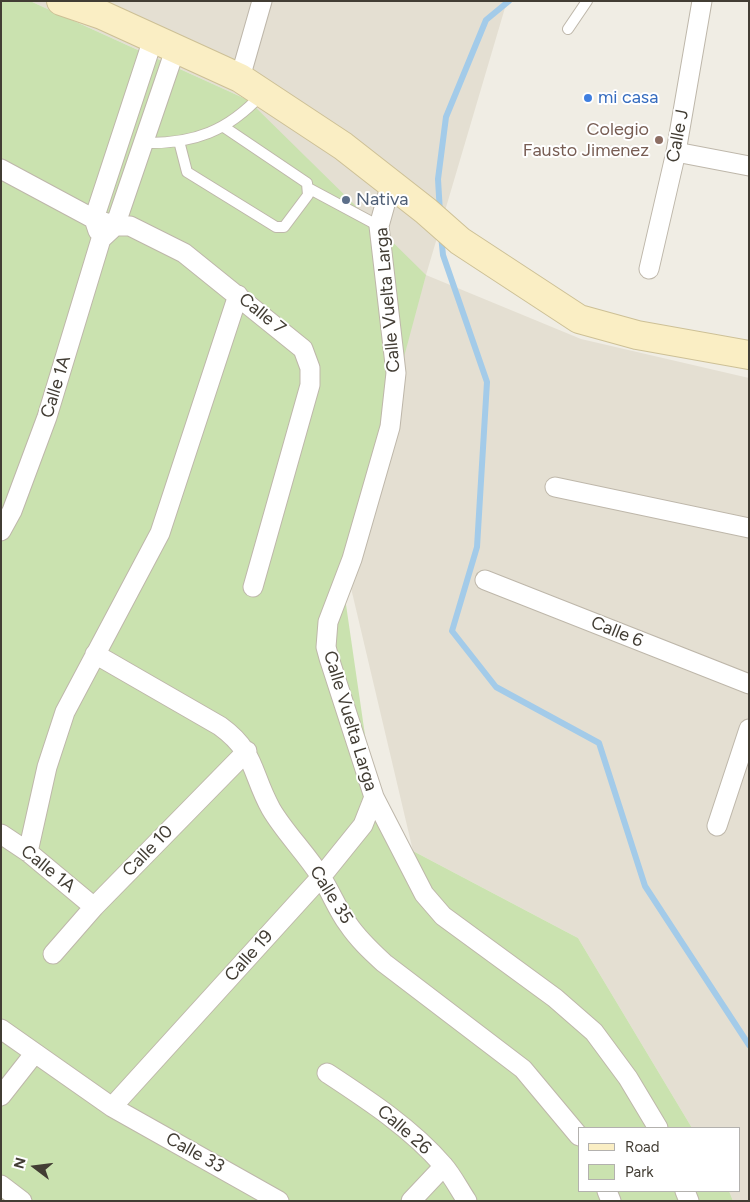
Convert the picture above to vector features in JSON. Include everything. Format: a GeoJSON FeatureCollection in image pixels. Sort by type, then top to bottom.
{"type":"FeatureCollection","features":[{"type":"Feature","properties":{"kind":"street"},"geometry":{"type":"LineString","coordinates":[[60,1],[102,15],[240,78],[342,146],[426,211],[460,241],[579,319],[637,335],[749,356]]}},
{"type":"Feature","properties":{"kind":"street"},"geometry":{"type":"LineString","coordinates":[[240,78],[262,1]]}},
{"type":"Feature","properties":{"kind":"street","name":"Calle J"},"geometry":{"type":"LineString","coordinates":[[649,269],[676,152],[702,1]]}},
{"type":"Feature","properties":{"kind":"street"},"geometry":{"type":"LineString","coordinates":[[164,44],[144,142],[115,226],[101,239],[94,219],[164,44]]}},
{"type":"Feature","properties":{"kind":"street"},"geometry":{"type":"LineString","coordinates":[[676,152],[749,166]]}},
{"type":"Feature","properties":{"kind":"street","name":"Calle 7"},"geometry":{"type":"LineString","coordinates":[[1,169],[94,219],[115,226],[130,226],[163,240],[184,252],[303,349],[308,358],[311,377],[306,403],[252,587]]}},
{"type":"Feature","properties":{"kind":"street","name":"Calle Vuelta Larga"},"geometry":{"type":"LineString","coordinates":[[391,183],[379,226],[396,373],[390,427],[352,559],[328,622],[326,646],[374,797],[404,859],[433,906],[469,936],[555,998],[594,1032],[628,1078],[657,1127]]}},
{"type":"Feature","properties":{"kind":"street","name":"Calle 1A"},"geometry":{"type":"LineString","coordinates":[[1,531],[7,508],[47,418],[101,239]]}},
{"type":"Feature","properties":{"kind":"street"},"geometry":{"type":"LineString","coordinates":[[28,852],[47,767],[65,712],[160,533],[238,295]]}},
{"type":"Feature","properties":{"kind":"street"},"geometry":{"type":"LineString","coordinates":[[555,486],[749,528]]}},
{"type":"Feature","properties":{"kind":"street","name":"Calle 6"},"geometry":{"type":"LineString","coordinates":[[485,580],[749,684]]}},
{"type":"Feature","properties":{"kind":"street","name":"Calle 35"},"geometry":{"type":"LineString","coordinates":[[95,654],[220,726],[247,750],[262,793],[273,811],[322,877],[348,924],[365,946],[384,963],[523,1070],[578,1135]]}},
{"type":"Feature","properties":{"kind":"street"},"geometry":{"type":"LineString","coordinates":[[717,826],[749,729]]}},
{"type":"Feature","properties":{"kind":"street","name":"Calle 10"},"geometry":{"type":"LineString","coordinates":[[53,954],[94,907],[247,750]]}},
{"type":"Feature","properties":{"kind":"street","name":"Calle 19"},"geometry":{"type":"LineString","coordinates":[[112,1107],[322,877],[363,825],[374,797]]}},
{"type":"Feature","properties":{"kind":"street","name":"Calle 1A"},"geometry":{"type":"LineString","coordinates":[[1,834],[28,852],[94,907]]}},
{"type":"Feature","properties":{"kind":"street","name":"Calle 33"},"geometry":{"type":"LineString","coordinates":[[1,1029],[112,1107],[279,1201]]}},
{"type":"Feature","properties":{"kind":"street"},"geometry":{"type":"LineString","coordinates":[[1,1096],[34,1054]]}},
{"type":"Feature","properties":{"kind":"street","name":"Calle 26"},"geometry":{"type":"LineString","coordinates":[[327,1073],[400,1124],[444,1166],[467,1201]]}},
{"type":"Feature","properties":{"kind":"street"},"geometry":{"type":"LineString","coordinates":[[411,1201],[444,1166]]}},
{"type":"Feature","properties":{"kind":"street"},"geometry":{"type":"LineString","coordinates":[[1,1185],[22,1201]]}},
{"type":"Feature","properties":{"kind":"lane"},"geometry":{"type":"LineString","coordinates":[[568,29],[587,1]]}},
{"type":"Feature","properties":{"kind":"lane"},"geometry":{"type":"LineString","coordinates":[[144,142],[179,142],[210,134],[224,127],[248,110],[263,93]]}},
{"type":"Feature","properties":{"kind":"lane"},"geometry":{"type":"LineString","coordinates":[[224,127],[308,184],[310,189],[379,226]]}},
{"type":"Feature","properties":{"kind":"lane"},"geometry":{"type":"LineString","coordinates":[[179,142],[187,172],[276,227],[284,226],[310,189]]}},
{"type":"Feature","properties":{"kind":"shaded area"},"geometry":{"type":"Polygon","coordinates":[[[30,1],[507,1],[426,275],[581,339],[749,378],[749,1201],[733,1201],[729,1192],[740,1192],[740,1127],[691,1127],[578,938],[413,851],[347,571],[248,100],[30,1]]]}},
{"type":"Feature","properties":{"kind":"green space"},"geometry":{"type":"Polygon","coordinates":[[[1,1],[30,1],[248,100],[426,275],[343,584],[374,797],[413,851],[578,938],[691,1127],[578,1127],[578,1192],[729,1192],[733,1201],[1,1201],[1,1]]]}},
{"type":"Feature","properties":{"kind":"waterway"},"geometry":{"type":"LineString","coordinates":[[440,213],[438,179],[446,117],[486,20],[509,1]]}},
{"type":"Feature","properties":{"kind":"waterway"},"geometry":{"type":"LineString","coordinates":[[441,235],[443,255],[487,382],[477,547],[452,631],[496,687],[599,743],[645,886],[749,1045]]}},
{"type":"Feature","properties":{"kind":"place","name":"mi casa"},"geometry":{"type":"Point","coordinates":[588,98]}},
{"type":"Feature","properties":{"kind":"place","name":"Colegio Fausto Jimenez"},"geometry":{"type":"Point","coordinates":[659,140]}},
{"type":"Feature","properties":{"kind":"place","name":"Nativa"},"geometry":{"type":"Point","coordinates":[346,200]}}]}
